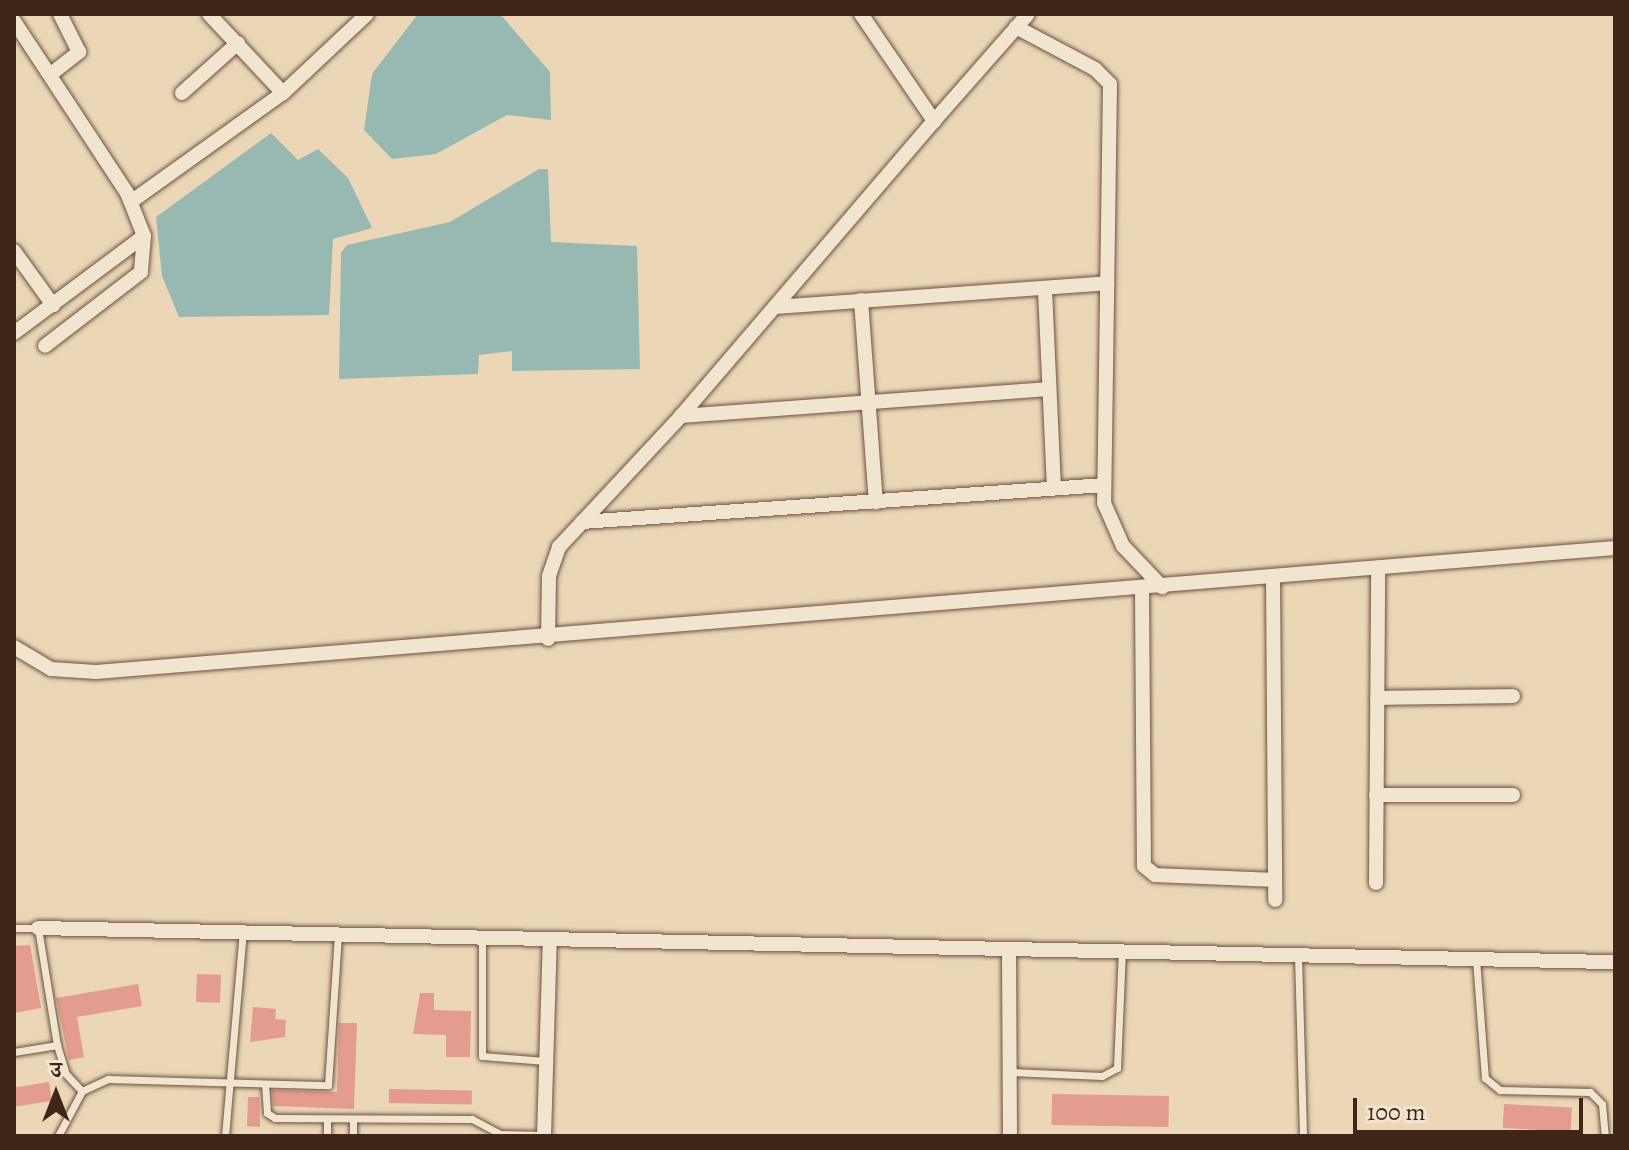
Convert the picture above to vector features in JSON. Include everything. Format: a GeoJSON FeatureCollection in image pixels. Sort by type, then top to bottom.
{"type":"FeatureCollection","features":[{"type":"Feature","properties":{"kind":"street"},"geometry":{"type":"LineString","coordinates":[[51,74],[79,52],[60,14]]}},
{"type":"Feature","properties":{"kind":"street"},"geometry":{"type":"LineString","coordinates":[[209,14],[283,93]]}},
{"type":"Feature","properties":{"kind":"street"},"geometry":{"type":"LineString","coordinates":[[132,201],[283,93],[367,14]]}},
{"type":"Feature","properties":{"kind":"street"},"geometry":{"type":"LineString","coordinates":[[861,14],[934,121]]}},
{"type":"Feature","properties":{"kind":"street"},"geometry":{"type":"LineString","coordinates":[[548,639],[551,563],[582,522],[681,416],[1028,14]]}},
{"type":"Feature","properties":{"kind":"street"},"geometry":{"type":"LineString","coordinates":[[14,21],[132,201],[144,236],[141,272],[45,346]]}},
{"type":"Feature","properties":{"kind":"street"},"geometry":{"type":"LineString","coordinates":[[1016,27],[1095,69],[1110,84],[1104,485],[1112,529],[1162,587]]}},
{"type":"Feature","properties":{"kind":"street"},"geometry":{"type":"LineString","coordinates":[[182,93],[238,43]]}},
{"type":"Feature","properties":{"kind":"street"},"geometry":{"type":"LineString","coordinates":[[14,333],[144,236]]}},
{"type":"Feature","properties":{"kind":"street"},"geometry":{"type":"LineString","coordinates":[[17,260],[53,305]]}},
{"type":"Feature","properties":{"kind":"street"},"geometry":{"type":"LineString","coordinates":[[775,307],[1045,290],[1107,283]]}},
{"type":"Feature","properties":{"kind":"street"},"geometry":{"type":"LineString","coordinates":[[1045,290],[1054,487]]}},
{"type":"Feature","properties":{"kind":"street"},"geometry":{"type":"LineString","coordinates":[[861,300],[876,502]]}},
{"type":"Feature","properties":{"kind":"street"},"geometry":{"type":"LineString","coordinates":[[681,416],[1049,389]]}},
{"type":"Feature","properties":{"kind":"street"},"geometry":{"type":"LineString","coordinates":[[582,522],[1104,485]]}},
{"type":"Feature","properties":{"kind":"street"},"geometry":{"type":"LineString","coordinates":[[14,647],[33,662],[73,673],[548,639],[1615,548]]}},
{"type":"Feature","properties":{"kind":"street"},"geometry":{"type":"LineString","coordinates":[[1376,883],[1378,570]]}},
{"type":"Feature","properties":{"kind":"street"},"geometry":{"type":"LineString","coordinates":[[1273,576],[1275,900]]}},
{"type":"Feature","properties":{"kind":"street"},"geometry":{"type":"LineString","coordinates":[[1142,589],[1144,866],[1155,875],[1275,880]]}},
{"type":"Feature","properties":{"kind":"street"},"geometry":{"type":"LineString","coordinates":[[1377,698],[1513,696]]}},
{"type":"Feature","properties":{"kind":"street"},"geometry":{"type":"LineString","coordinates":[[1376,795],[1513,795]]}},
{"type":"Feature","properties":{"kind":"street"},"geometry":{"type":"LineString","coordinates":[[38,928],[1615,962]]}},
{"type":"Feature","properties":{"kind":"street"},"geometry":{"type":"LineString","coordinates":[[544,1136],[550,939]]}},
{"type":"Feature","properties":{"kind":"street"},"geometry":{"type":"LineString","coordinates":[[1009,949],[1006,1072],[1010,1136]]}},
{"type":"Feature","properties":{"kind":"lane"},"geometry":{"type":"LineString","coordinates":[[14,928],[38,928],[57,1045],[66,1074],[82,1091]]}},
{"type":"Feature","properties":{"kind":"lane"},"geometry":{"type":"LineString","coordinates":[[225,1136],[243,932]]}},
{"type":"Feature","properties":{"kind":"lane"},"geometry":{"type":"LineString","coordinates":[[58,1136],[82,1091],[108,1079],[328,1085],[338,934]]}},
{"type":"Feature","properties":{"kind":"lane"},"geometry":{"type":"LineString","coordinates":[[482,937],[482,1056],[546,1061]]}},
{"type":"Feature","properties":{"kind":"lane"},"geometry":{"type":"LineString","coordinates":[[1006,1072],[1113,1073],[1119,1062],[1122,951]]}},
{"type":"Feature","properties":{"kind":"lane"},"geometry":{"type":"LineString","coordinates":[[1298,955],[1303,1136]]}},
{"type":"Feature","properties":{"kind":"lane"},"geometry":{"type":"LineString","coordinates":[[1476,959],[1485,1078],[1500,1090],[1590,1092],[1602,1104],[1605,1136]]}},
{"type":"Feature","properties":{"kind":"lane"},"geometry":{"type":"LineString","coordinates":[[14,1052],[57,1045]]}},
{"type":"Feature","properties":{"kind":"lane"},"geometry":{"type":"LineString","coordinates":[[265,1084],[267,1113],[275,1118],[472,1119],[498,1135],[544,1136]]}},
{"type":"Feature","properties":{"kind":"lane"},"geometry":{"type":"LineString","coordinates":[[327,1119],[327,1136]]}},
{"type":"Feature","properties":{"kind":"lane"},"geometry":{"type":"LineString","coordinates":[[353,1119],[353,1136]]}},
{"type":"Feature","properties":{"kind":"water"},"geometry":{"type":"Polygon","coordinates":[[[418,14],[500,14],[550,72],[551,120],[507,115],[436,154],[392,159],[364,130],[372,74],[418,14]]]}},
{"type":"Feature","properties":{"kind":"water"},"geometry":{"type":"Polygon","coordinates":[[[271,133],[298,160],[318,149],[348,178],[372,228],[333,239],[329,315],[179,317],[162,276],[156,217],[271,133]]]}},
{"type":"Feature","properties":{"kind":"water"},"geometry":{"type":"Polygon","coordinates":[[[539,169],[548,169],[551,242],[637,246],[640,369],[512,371],[512,351],[479,355],[478,374],[339,379],[341,253],[347,245],[450,222],[539,169]]]}},
{"type":"Feature","properties":{"kind":"building"},"geometry":{"type":"Polygon","coordinates":[[[30,945],[41,1008],[14,1013],[14,946],[30,945]]]}},
{"type":"Feature","properties":{"kind":"building"},"geometry":{"type":"Polygon","coordinates":[[[197,974],[221,975],[220,1003],[196,1002],[197,974]]]}},
{"type":"Feature","properties":{"kind":"building"},"geometry":{"type":"Polygon","coordinates":[[[138,984],[142,1006],[77,1017],[84,1057],[69,1060],[56,998],[138,984]]]}},
{"type":"Feature","properties":{"kind":"building"},"geometry":{"type":"Polygon","coordinates":[[[420,993],[434,993],[434,1010],[471,1011],[470,1057],[446,1057],[446,1035],[413,1034],[420,993]]]}},
{"type":"Feature","properties":{"kind":"building"},"geometry":{"type":"Polygon","coordinates":[[[253,1007],[276,1009],[275,1019],[286,1020],[285,1037],[250,1042],[253,1007]]]}},
{"type":"Feature","properties":{"kind":"building"},"geometry":{"type":"Polygon","coordinates":[[[339,1023],[357,1023],[354,1109],[273,1106],[272,1090],[337,1092],[339,1023]]]}},
{"type":"Feature","properties":{"kind":"building"},"geometry":{"type":"Polygon","coordinates":[[[49,1082],[52,1101],[16,1106],[14,1088],[49,1082]]]}},
{"type":"Feature","properties":{"kind":"building"},"geometry":{"type":"Polygon","coordinates":[[[389,1089],[472,1090],[472,1104],[389,1103],[389,1089]]]}},
{"type":"Feature","properties":{"kind":"building"},"geometry":{"type":"Polygon","coordinates":[[[1052,1094],[1169,1096],[1168,1127],[1051,1125],[1052,1094]]]}},
{"type":"Feature","properties":{"kind":"building"},"geometry":{"type":"Polygon","coordinates":[[[248,1097],[259,1097],[260,1127],[247,1126],[248,1097]]]}},
{"type":"Feature","properties":{"kind":"building"},"geometry":{"type":"Polygon","coordinates":[[[1504,1104],[1572,1108],[1571,1132],[1503,1128],[1504,1104]]]}}]}
